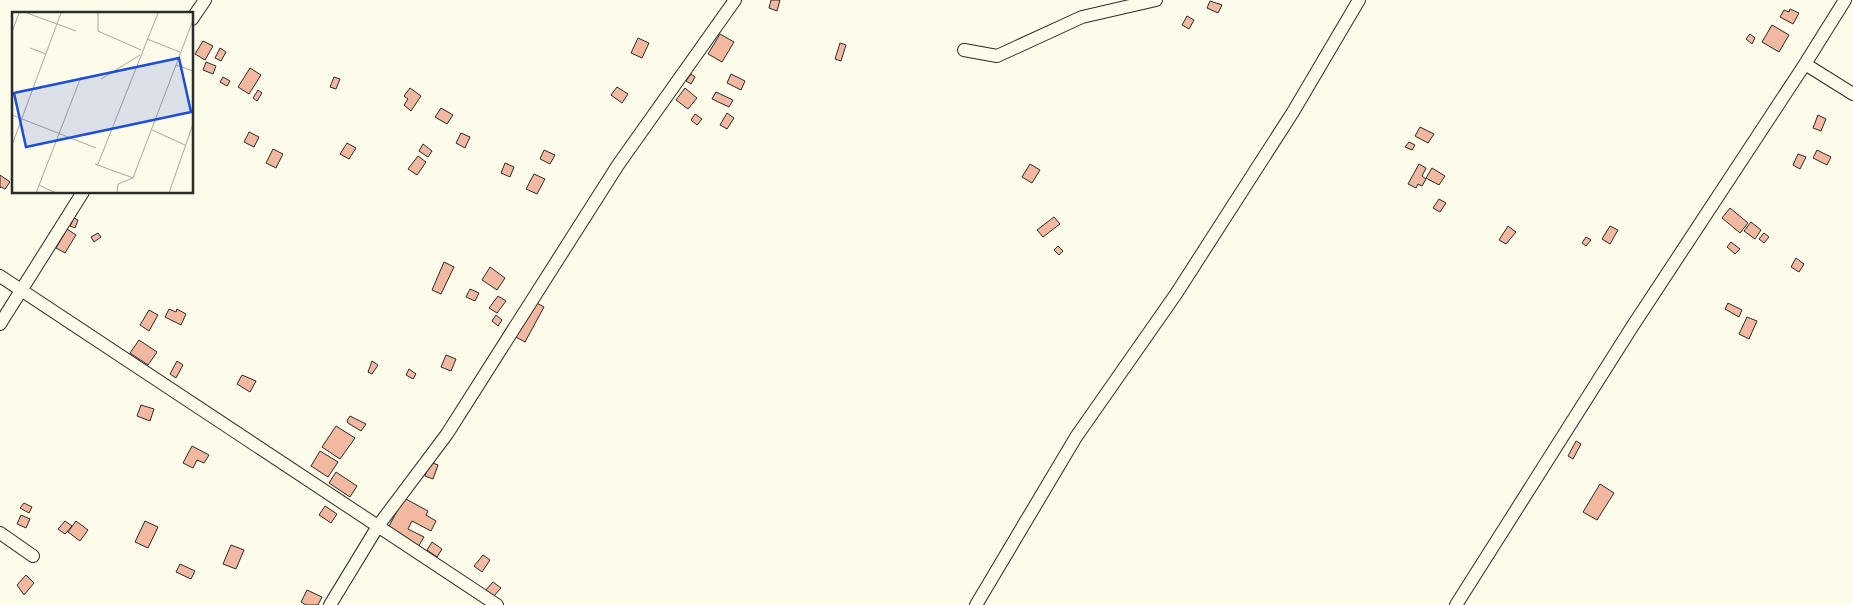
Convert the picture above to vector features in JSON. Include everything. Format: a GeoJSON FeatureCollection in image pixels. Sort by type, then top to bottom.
{"type":"FeatureCollection","features":[{"type":"Feature","properties":{"kind":"street"},"geometry":{"type":"LineString","coordinates":[[194,16],[205,0]]}},
{"type":"Feature","properties":{"kind":"street"},"geometry":{"type":"LineString","coordinates":[[330,605],[378,526],[447,434],[618,165],[735,0]]}},
{"type":"Feature","properties":{"kind":"street"},"geometry":{"type":"LineString","coordinates":[[964,50],[997,56],[1082,17],[1156,0]]}},
{"type":"Feature","properties":{"kind":"street"},"geometry":{"type":"LineString","coordinates":[[976,605],[1076,437],[1176,294],[1293,112],[1360,0]]}},
{"type":"Feature","properties":{"kind":"street"},"geometry":{"type":"LineString","coordinates":[[1456,605],[1632,327],[1845,0]]}},
{"type":"Feature","properties":{"kind":"street"},"geometry":{"type":"LineString","coordinates":[[1805,64],[1853,94]]}},
{"type":"Feature","properties":{"kind":"street"},"geometry":{"type":"LineString","coordinates":[[0,324],[82,194]]}},
{"type":"Feature","properties":{"kind":"street"},"geometry":{"type":"LineString","coordinates":[[0,276],[497,605]]}},
{"type":"Feature","properties":{"kind":"street"},"geometry":{"type":"LineString","coordinates":[[0,533],[33,556]]}},
{"type":"Feature","properties":{"kind":"building"},"geometry":{"type":"Polygon","coordinates":[[[771,0],[780,0],[777,11],[769,8],[771,0]]]}},
{"type":"Feature","properties":{"kind":"building"},"geometry":{"type":"Polygon","coordinates":[[[1210,1],[1222,5],[1218,13],[1207,8],[1210,1]]]}},
{"type":"Feature","properties":{"kind":"building"},"geometry":{"type":"Polygon","coordinates":[[[1790,9],[1799,13],[1793,24],[1780,17],[1784,10],[1789,12],[1790,9]]]}},
{"type":"Feature","properties":{"kind":"building"},"geometry":{"type":"Polygon","coordinates":[[[1187,16],[1194,20],[1189,29],[1182,25],[1187,16]]]}},
{"type":"Feature","properties":{"kind":"building"},"geometry":{"type":"Polygon","coordinates":[[[1772,25],[1789,35],[1779,52],[1762,42],[1772,25]]]}},
{"type":"Feature","properties":{"kind":"building"},"geometry":{"type":"Polygon","coordinates":[[[720,34],[734,42],[722,62],[708,54],[720,34]]]}},
{"type":"Feature","properties":{"kind":"building"},"geometry":{"type":"Polygon","coordinates":[[[1750,34],[1755,38],[1752,44],[1746,39],[1750,34]]]}},
{"type":"Feature","properties":{"kind":"building"},"geometry":{"type":"Polygon","coordinates":[[[638,38],[649,43],[642,58],[631,53],[638,38]]]}},
{"type":"Feature","properties":{"kind":"building"},"geometry":{"type":"Polygon","coordinates":[[[203,41],[213,46],[205,60],[195,54],[203,41]]]}},
{"type":"Feature","properties":{"kind":"building"},"geometry":{"type":"Polygon","coordinates":[[[840,43],[846,45],[841,61],[835,59],[840,43]]]}},
{"type":"Feature","properties":{"kind":"building"},"geometry":{"type":"Polygon","coordinates":[[[220,48],[226,52],[221,61],[215,58],[220,48]]]}},
{"type":"Feature","properties":{"kind":"building"},"geometry":{"type":"Polygon","coordinates":[[[206,62],[216,66],[213,74],[203,70],[206,62]]]}},
{"type":"Feature","properties":{"kind":"building"},"geometry":{"type":"Polygon","coordinates":[[[250,68],[261,75],[249,94],[238,87],[250,68]]]}},
{"type":"Feature","properties":{"kind":"building"},"geometry":{"type":"Polygon","coordinates":[[[691,74],[695,77],[691,84],[686,81],[691,74]]]}},
{"type":"Feature","properties":{"kind":"building"},"geometry":{"type":"Polygon","coordinates":[[[731,74],[745,81],[741,90],[727,83],[731,74]]]}},
{"type":"Feature","properties":{"kind":"building"},"geometry":{"type":"Polygon","coordinates":[[[223,77],[230,81],[227,86],[220,82],[223,77]]]}},
{"type":"Feature","properties":{"kind":"building"},"geometry":{"type":"Polygon","coordinates":[[[334,77],[340,79],[336,89],[330,87],[334,77]]]}},
{"type":"Feature","properties":{"kind":"building"},"geometry":{"type":"Polygon","coordinates":[[[617,87],[628,94],[622,103],[611,95],[617,87]]]}},
{"type":"Feature","properties":{"kind":"building"},"geometry":{"type":"Polygon","coordinates":[[[410,88],[421,96],[411,111],[404,105],[408,99],[404,96],[410,88]]]}},
{"type":"Feature","properties":{"kind":"building"},"geometry":{"type":"Polygon","coordinates":[[[685,88],[697,98],[688,109],[676,100],[685,88]]]}},
{"type":"Feature","properties":{"kind":"building"},"geometry":{"type":"Polygon","coordinates":[[[258,90],[262,93],[257,101],[253,98],[258,90]]]}},
{"type":"Feature","properties":{"kind":"building"},"geometry":{"type":"Polygon","coordinates":[[[716,92],[733,100],[729,107],[712,99],[716,92]]]}},
{"type":"Feature","properties":{"kind":"building"},"geometry":{"type":"Polygon","coordinates":[[[441,108],[453,115],[447,124],[435,117],[441,108]]]}},
{"type":"Feature","properties":{"kind":"building"},"geometry":{"type":"Polygon","coordinates":[[[727,113],[734,118],[727,129],[720,125],[727,113]]]}},
{"type":"Feature","properties":{"kind":"building"},"geometry":{"type":"Polygon","coordinates":[[[695,114],[702,119],[697,125],[691,120],[695,114]]]}},
{"type":"Feature","properties":{"kind":"building"},"geometry":{"type":"Polygon","coordinates":[[[1818,115],[1826,119],[1821,131],[1813,128],[1818,115]]]}},
{"type":"Feature","properties":{"kind":"building"},"geometry":{"type":"Polygon","coordinates":[[[1420,127],[1434,134],[1428,143],[1415,136],[1420,127]]]}},
{"type":"Feature","properties":{"kind":"building"},"geometry":{"type":"Polygon","coordinates":[[[249,132],[259,137],[254,147],[244,142],[249,132]]]}},
{"type":"Feature","properties":{"kind":"building"},"geometry":{"type":"Polygon","coordinates":[[[461,133],[470,137],[465,148],[456,143],[461,133]]]}},
{"type":"Feature","properties":{"kind":"building"},"geometry":{"type":"Polygon","coordinates":[[[1409,142],[1415,145],[1412,150],[1405,147],[1409,142]]]}},
{"type":"Feature","properties":{"kind":"building"},"geometry":{"type":"Polygon","coordinates":[[[347,143],[356,148],[349,159],[340,154],[347,143]]]}},
{"type":"Feature","properties":{"kind":"building"},"geometry":{"type":"Polygon","coordinates":[[[423,144],[432,151],[428,157],[419,151],[423,144]]]}},
{"type":"Feature","properties":{"kind":"building"},"geometry":{"type":"Polygon","coordinates":[[[273,149],[283,154],[276,168],[266,163],[273,149]]]}},
{"type":"Feature","properties":{"kind":"building"},"geometry":{"type":"Polygon","coordinates":[[[544,150],[555,155],[550,164],[540,159],[544,150]]]}},
{"type":"Feature","properties":{"kind":"building"},"geometry":{"type":"Polygon","coordinates":[[[1817,150],[1831,157],[1827,165],[1813,158],[1817,150]]]}},
{"type":"Feature","properties":{"kind":"building"},"geometry":{"type":"Polygon","coordinates":[[[1798,154],[1806,157],[1800,169],[1793,165],[1798,154]]]}},
{"type":"Feature","properties":{"kind":"building"},"geometry":{"type":"Polygon","coordinates":[[[418,156],[426,162],[417,175],[408,169],[418,156]]]}},
{"type":"Feature","properties":{"kind":"building"},"geometry":{"type":"Polygon","coordinates":[[[505,163],[514,167],[510,177],[501,173],[505,163]]]}},
{"type":"Feature","properties":{"kind":"building"},"geometry":{"type":"Polygon","coordinates":[[[1030,164],[1040,170],[1032,183],[1022,177],[1030,164]]]}},
{"type":"Feature","properties":{"kind":"building"},"geometry":{"type":"Polygon","coordinates":[[[1419,164],[1426,168],[1422,176],[1426,179],[1422,186],[1418,184],[1416,188],[1408,184],[1419,164]]]}},
{"type":"Feature","properties":{"kind":"building"},"geometry":{"type":"Polygon","coordinates":[[[1432,168],[1445,176],[1439,185],[1426,178],[1432,168]]]}},
{"type":"Feature","properties":{"kind":"building"},"geometry":{"type":"Polygon","coordinates":[[[534,174],[545,179],[537,194],[526,189],[534,174]]]}},
{"type":"Feature","properties":{"kind":"building"},"geometry":{"type":"Polygon","coordinates":[[[0,175],[10,182],[5,189],[0,188],[0,175]]]}},
{"type":"Feature","properties":{"kind":"building"},"geometry":{"type":"Polygon","coordinates":[[[1439,199],[1446,203],[1440,212],[1433,208],[1439,199]]]}},
{"type":"Feature","properties":{"kind":"building"},"geometry":{"type":"Polygon","coordinates":[[[1730,208],[1748,223],[1740,233],[1722,218],[1730,208]]]}},
{"type":"Feature","properties":{"kind":"building"},"geometry":{"type":"Polygon","coordinates":[[[1054,217],[1060,224],[1043,237],[1037,230],[1054,217]]]}},
{"type":"Feature","properties":{"kind":"building"},"geometry":{"type":"Polygon","coordinates":[[[74,218],[78,220],[75,228],[70,226],[74,218]]]}},
{"type":"Feature","properties":{"kind":"building"},"geometry":{"type":"Polygon","coordinates":[[[1751,222],[1761,230],[1755,239],[1744,231],[1751,222]]]}},
{"type":"Feature","properties":{"kind":"building"},"geometry":{"type":"Polygon","coordinates":[[[1508,226],[1516,232],[1506,244],[1499,240],[1508,226]]]}},
{"type":"Feature","properties":{"kind":"building"},"geometry":{"type":"Polygon","coordinates":[[[1610,226],[1618,230],[1610,244],[1602,239],[1610,226]]]}},
{"type":"Feature","properties":{"kind":"building"},"geometry":{"type":"Polygon","coordinates":[[[67,229],[76,235],[65,253],[56,248],[67,229]]]}},
{"type":"Feature","properties":{"kind":"building"},"geometry":{"type":"Polygon","coordinates":[[[98,233],[101,237],[94,242],[91,237],[98,233]]]}},
{"type":"Feature","properties":{"kind":"building"},"geometry":{"type":"Polygon","coordinates":[[[1764,233],[1769,237],[1764,243],[1759,239],[1764,233]]]}},
{"type":"Feature","properties":{"kind":"building"},"geometry":{"type":"Polygon","coordinates":[[[1586,237],[1591,240],[1586,246],[1582,243],[1586,237]]]}},
{"type":"Feature","properties":{"kind":"building"},"geometry":{"type":"Polygon","coordinates":[[[1731,242],[1740,249],[1735,254],[1727,247],[1731,242]]]}},
{"type":"Feature","properties":{"kind":"building"},"geometry":{"type":"Polygon","coordinates":[[[1058,246],[1063,251],[1059,255],[1054,250],[1058,246]]]}},
{"type":"Feature","properties":{"kind":"building"},"geometry":{"type":"Polygon","coordinates":[[[1796,258],[1804,264],[1799,272],[1791,267],[1796,258]]]}},
{"type":"Feature","properties":{"kind":"building"},"geometry":{"type":"Polygon","coordinates":[[[444,262],[454,267],[441,294],[432,290],[444,262]]]}},
{"type":"Feature","properties":{"kind":"building"},"geometry":{"type":"Polygon","coordinates":[[[490,267],[505,278],[497,290],[482,280],[490,267]]]}},
{"type":"Feature","properties":{"kind":"building"},"geometry":{"type":"Polygon","coordinates":[[[470,289],[479,293],[475,301],[466,297],[470,289]]]}},
{"type":"Feature","properties":{"kind":"building"},"geometry":{"type":"Polygon","coordinates":[[[498,296],[506,301],[497,313],[489,308],[498,296]]]}},
{"type":"Feature","properties":{"kind":"building"},"geometry":{"type":"Polygon","coordinates":[[[535,302],[544,307],[525,342],[514,336],[535,302]]]}},
{"type":"Feature","properties":{"kind":"building"},"geometry":{"type":"Polygon","coordinates":[[[1728,303],[1742,310],[1739,317],[1725,309],[1728,303]]]}},
{"type":"Feature","properties":{"kind":"building"},"geometry":{"type":"Polygon","coordinates":[[[169,309],[176,312],[177,309],[186,314],[181,325],[165,317],[169,309]]]}},
{"type":"Feature","properties":{"kind":"building"},"geometry":{"type":"Polygon","coordinates":[[[149,310],[158,315],[149,331],[140,325],[149,310]]]}},
{"type":"Feature","properties":{"kind":"building"},"geometry":{"type":"Polygon","coordinates":[[[496,315],[502,320],[498,326],[492,321],[496,315]]]}},
{"type":"Feature","properties":{"kind":"building"},"geometry":{"type":"Polygon","coordinates":[[[1747,317],[1757,321],[1749,339],[1739,334],[1747,317]]]}},
{"type":"Feature","properties":{"kind":"building"},"geometry":{"type":"Polygon","coordinates":[[[139,340],[157,352],[148,365],[130,353],[139,340]]]}},
{"type":"Feature","properties":{"kind":"building"},"geometry":{"type":"Polygon","coordinates":[[[446,355],[456,359],[451,371],[441,367],[446,355]]]}},
{"type":"Feature","properties":{"kind":"building"},"geometry":{"type":"Polygon","coordinates":[[[177,361],[183,365],[176,378],[170,374],[177,361]]]}},
{"type":"Feature","properties":{"kind":"building"},"geometry":{"type":"Polygon","coordinates":[[[372,361],[378,365],[372,374],[368,372],[372,361]]]}},
{"type":"Feature","properties":{"kind":"building"},"geometry":{"type":"Polygon","coordinates":[[[409,369],[416,374],[413,379],[406,375],[409,369]]]}},
{"type":"Feature","properties":{"kind":"building"},"geometry":{"type":"Polygon","coordinates":[[[242,375],[256,381],[250,392],[237,384],[242,375]]]}},
{"type":"Feature","properties":{"kind":"building"},"geometry":{"type":"Polygon","coordinates":[[[141,405],[154,409],[150,421],[137,416],[141,405]]]}},
{"type":"Feature","properties":{"kind":"building"},"geometry":{"type":"Polygon","coordinates":[[[350,416],[366,424],[361,431],[348,423],[347,421],[350,416]]]}},
{"type":"Feature","properties":{"kind":"building"},"geometry":{"type":"Polygon","coordinates":[[[336,426],[355,438],[340,459],[322,447],[336,426]]]}},
{"type":"Feature","properties":{"kind":"building"},"geometry":{"type":"Polygon","coordinates":[[[1576,441],[1581,444],[1573,459],[1568,456],[1576,441]]]}},
{"type":"Feature","properties":{"kind":"building"},"geometry":{"type":"Polygon","coordinates":[[[192,446],[209,455],[204,463],[197,460],[193,468],[183,463],[192,446]]]}},
{"type":"Feature","properties":{"kind":"building"},"geometry":{"type":"Polygon","coordinates":[[[320,451],[338,462],[328,477],[311,466],[320,451]]]}},
{"type":"Feature","properties":{"kind":"building"},"geometry":{"type":"Polygon","coordinates":[[[430,462],[438,465],[433,479],[425,476],[430,462]]]}},
{"type":"Feature","properties":{"kind":"building"},"geometry":{"type":"Polygon","coordinates":[[[336,472],[357,486],[350,497],[329,483],[336,472]]]}},
{"type":"Feature","properties":{"kind":"building"},"geometry":{"type":"Polygon","coordinates":[[[1600,484],[1614,493],[1597,520],[1583,512],[1600,484]]]}},
{"type":"Feature","properties":{"kind":"building"},"geometry":{"type":"Polygon","coordinates":[[[404,498],[428,511],[426,515],[436,521],[431,531],[412,521],[408,529],[424,537],[418,547],[387,530],[404,498]]]}},
{"type":"Feature","properties":{"kind":"building"},"geometry":{"type":"Polygon","coordinates":[[[24,503],[32,507],[29,513],[20,508],[24,503]]]}},
{"type":"Feature","properties":{"kind":"building"},"geometry":{"type":"Polygon","coordinates":[[[325,506],[337,514],[331,523],[319,515],[325,506]]]}},
{"type":"Feature","properties":{"kind":"building"},"geometry":{"type":"Polygon","coordinates":[[[21,515],[30,519],[26,528],[17,524],[21,515]]]}},
{"type":"Feature","properties":{"kind":"building"},"geometry":{"type":"Polygon","coordinates":[[[65,521],[72,526],[65,534],[58,529],[65,521]]]}},
{"type":"Feature","properties":{"kind":"building"},"geometry":{"type":"Polygon","coordinates":[[[76,521],[88,530],[80,541],[68,532],[76,521]]]}},
{"type":"Feature","properties":{"kind":"building"},"geometry":{"type":"Polygon","coordinates":[[[145,521],[158,527],[148,548],[135,542],[145,521]]]}},
{"type":"Feature","properties":{"kind":"building"},"geometry":{"type":"Polygon","coordinates":[[[432,542],[442,549],[437,557],[427,550],[432,542]]]}},
{"type":"Feature","properties":{"kind":"building"},"geometry":{"type":"Polygon","coordinates":[[[231,545],[244,550],[236,569],[223,564],[231,545]]]}},
{"type":"Feature","properties":{"kind":"building"},"geometry":{"type":"Polygon","coordinates":[[[483,555],[490,560],[482,572],[474,566],[483,555]]]}},
{"type":"Feature","properties":{"kind":"building"},"geometry":{"type":"Polygon","coordinates":[[[180,564],[195,571],[191,579],[176,572],[180,564]]]}},
{"type":"Feature","properties":{"kind":"building"},"geometry":{"type":"Polygon","coordinates":[[[26,575],[34,583],[24,595],[17,585],[26,575]]]}},
{"type":"Feature","properties":{"kind":"building"},"geometry":{"type":"Polygon","coordinates":[[[493,582],[501,588],[493,597],[486,590],[493,582]]]}},
{"type":"Feature","properties":{"kind":"building"},"geometry":{"type":"Polygon","coordinates":[[[307,590],[322,597],[318,605],[306,605],[301,602],[307,590]]]}}]}
